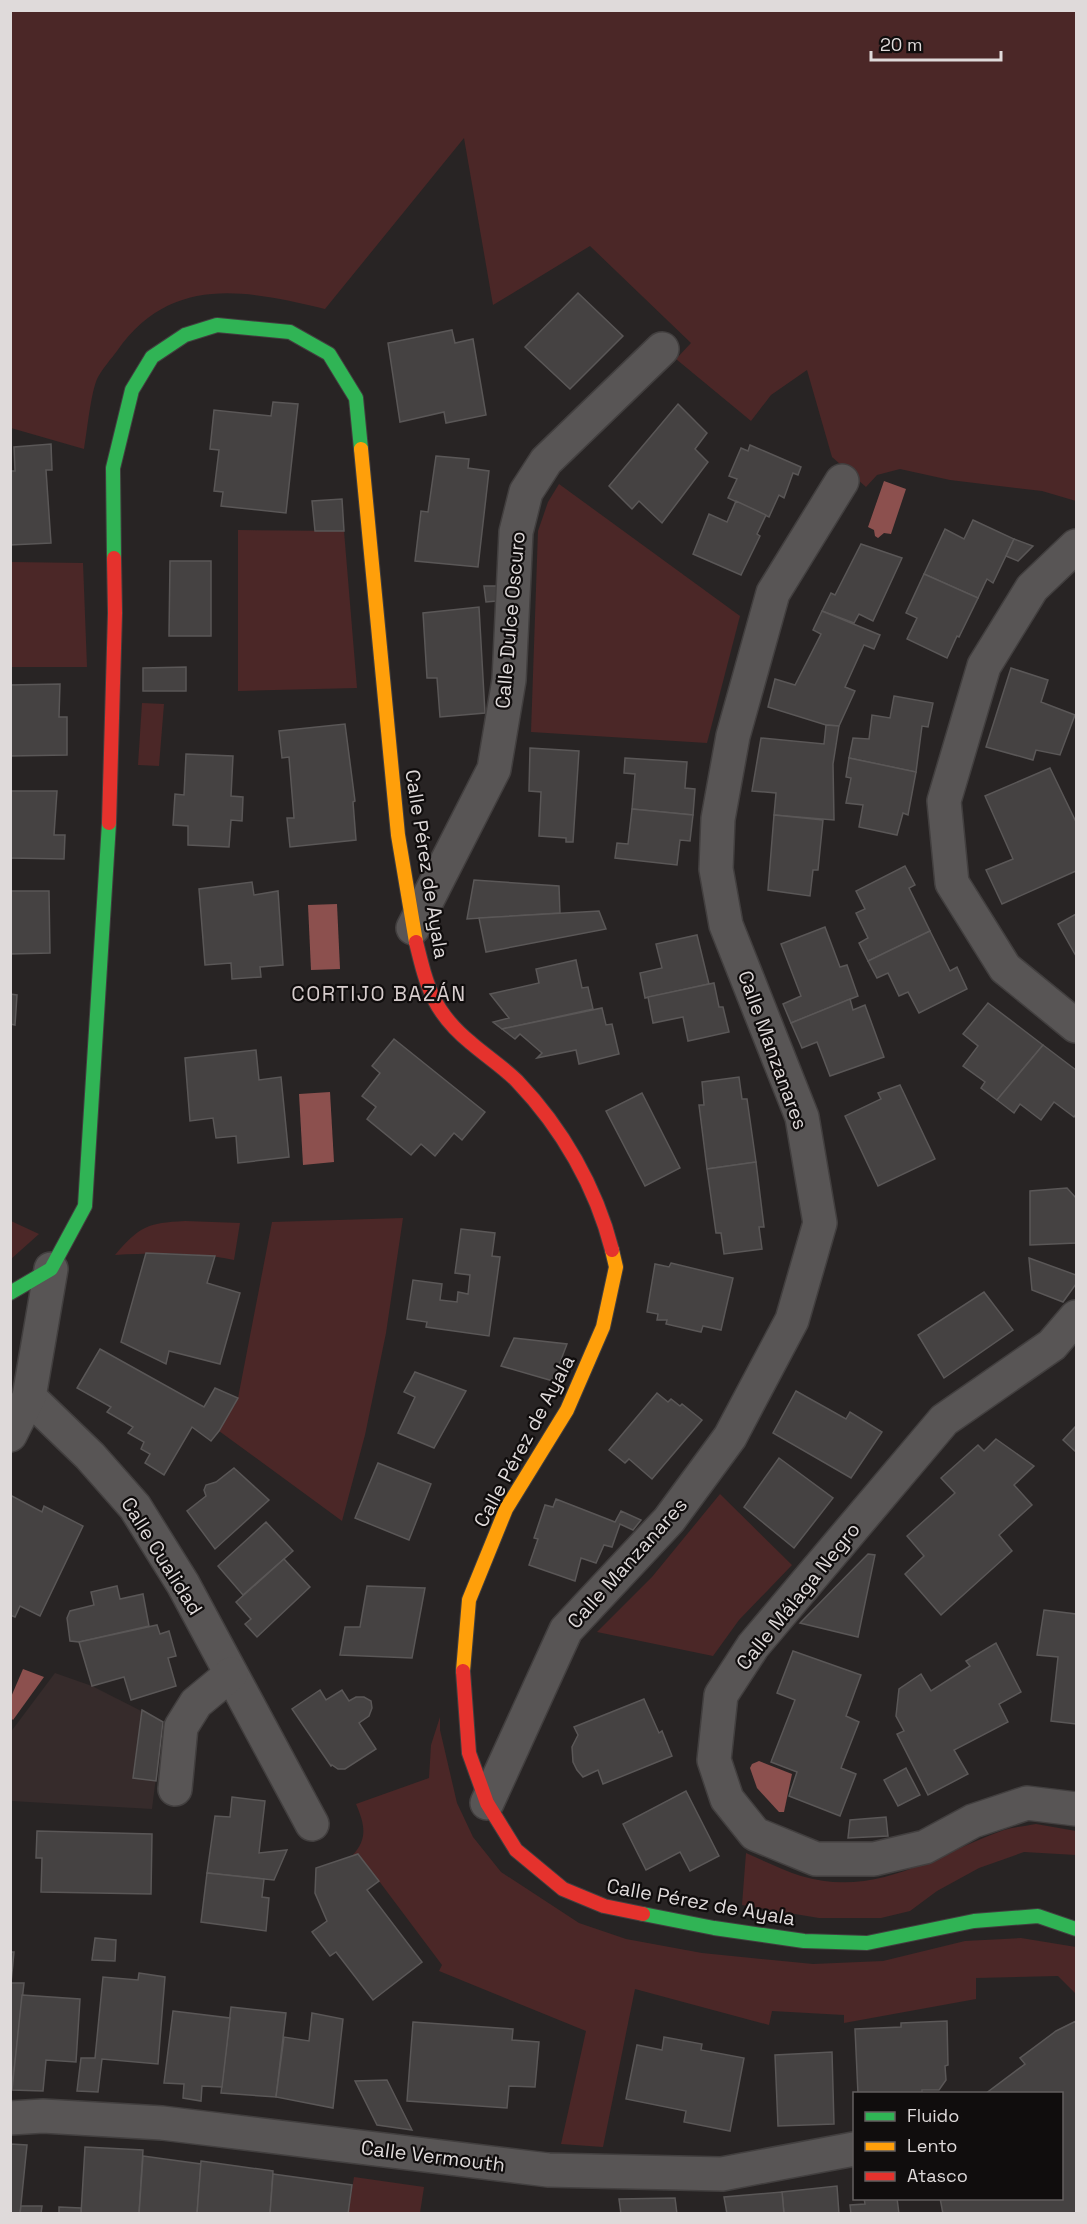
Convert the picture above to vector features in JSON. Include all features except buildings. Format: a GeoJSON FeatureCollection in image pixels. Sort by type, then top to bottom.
{"type":"FeatureCollection","features":[{"type":"Feature","properties":{"kind":"street","name":"Calle Pérez de Ayala"},"geometry":{"type":"LineString","coordinates":[[51,1269],[85,1206],[108,855],[115,613],[113,468],[132,390],[152,357],[185,335],[217,325],[290,332],[329,354],[356,398],[398,835],[413,928],[427,986],[441,1013],[468,1041],[516,1080],[558,1129],[586,1179],[605,1222],[616,1267],[599,1338],[567,1410],[506,1509],[469,1600],[462,1680],[469,1753],[487,1803],[516,1850],[562,1889],[604,1906],[714,1928],[804,1941],[867,1943],[974,1921],[1038,1916],[1077,1929]]}},
{"type":"Feature","properties":{"kind":"street","name":"Calle Dulce Oscuro"},"geometry":{"type":"LineString","coordinates":[[413,928],[494,769],[509,680],[516,532],[526,492],[546,461],[662,349]]}},
{"type":"Feature","properties":{"kind":"street","name":"Calle Manzanares"},"geometry":{"type":"LineString","coordinates":[[487,1803],[566,1630],[669,1521],[730,1437],[792,1320],[820,1223],[802,1117],[726,925],[716,868],[718,819],[733,736],[773,593],[842,482]]}},
{"type":"Feature","properties":{"kind":"street"},"geometry":{"type":"LineString","coordinates":[[1077,546],[1032,588],[984,666],[944,801],[951,883],[1005,968],[1077,1026]]}},
{"type":"Feature","properties":{"kind":"street"},"geometry":{"type":"LineString","coordinates":[[10,1293],[51,1269]]}},
{"type":"Feature","properties":{"kind":"street"},"geometry":{"type":"LineString","coordinates":[[10,1435],[29,1397],[51,1269]]}},
{"type":"Feature","properties":{"kind":"street","name":"Calle Málaga Negro"},"geometry":{"type":"LineString","coordinates":[[1077,1317],[1052,1346],[944,1420],[753,1646],[721,1695],[714,1760],[727,1799],[755,1834],[816,1858],[874,1859],[925,1848],[973,1821],[1027,1803],[1077,1809]]}},
{"type":"Feature","properties":{"kind":"street","name":"Calle Cualidad"},"geometry":{"type":"LineString","coordinates":[[29,1397],[90,1456],[135,1507],[183,1584],[312,1824]]}},
{"type":"Feature","properties":{"kind":"street"},"geometry":{"type":"LineString","coordinates":[[175,1789],[181,1727],[196,1704],[231,1674]]}},
{"type":"Feature","properties":{"kind":"street","name":"Calle Vermouth"},"geometry":{"type":"LineString","coordinates":[[10,2118],[43,2116],[162,2123],[548,2170],[722,2174],[853,2149]]}},
{"type":"Feature","properties":{"kind":"shaded area"},"geometry":{"type":"Polygon","coordinates":[[[10,11],[1076,11],[1076,501],[1042,491],[950,480],[900,469],[877,475],[866,487],[832,457],[807,370],[771,395],[751,421],[676,359],[691,343],[590,246],[493,305],[464,138],[325,309],[296,302],[239,294],[212,294],[186,299],[161,309],[138,326],[102,370],[93,391],[84,449],[11,428],[10,11]]]}},
{"type":"Feature","properties":{"kind":"shaded area"},"geometry":{"type":"Polygon","coordinates":[[[884,481],[906,489],[891,534],[884,533],[878,538],[874,530],[868,527],[884,481]]]}},
{"type":"Feature","properties":{"kind":"shaded area"},"geometry":{"type":"Polygon","coordinates":[[[559,484],[740,616],[707,743],[531,732],[538,531],[548,502],[559,484]]]}},
{"type":"Feature","properties":{"kind":"shaded area"},"geometry":{"type":"Polygon","coordinates":[[[238,530],[344,531],[357,688],[238,691],[238,530]]]}},
{"type":"Feature","properties":{"kind":"shaded area"},"geometry":{"type":"Polygon","coordinates":[[[11,562],[83,563],[87,667],[11,667],[11,562]]]}},
{"type":"Feature","properties":{"kind":"shaded area"},"geometry":{"type":"Polygon","coordinates":[[[142,703],[164,704],[159,766],[138,765],[142,703]]]}},
{"type":"Feature","properties":{"kind":"shaded area"},"geometry":{"type":"Polygon","coordinates":[[[337,904],[340,969],[311,970],[308,905],[337,904]]]}},
{"type":"Feature","properties":{"kind":"shaded area"},"geometry":{"type":"Polygon","coordinates":[[[330,1092],[334,1162],[303,1165],[299,1094],[330,1092]]]}},
{"type":"Feature","properties":{"kind":"shaded area"},"geometry":{"type":"Polygon","coordinates":[[[403,1218],[386,1333],[365,1435],[342,1521],[219,1431],[238,1398],[272,1222],[403,1218]]]}},
{"type":"Feature","properties":{"kind":"shaded area"},"geometry":{"type":"Polygon","coordinates":[[[11,1221],[39,1234],[11,1259],[11,1221]]]}},
{"type":"Feature","properties":{"kind":"shaded area"},"geometry":{"type":"Polygon","coordinates":[[[185,1221],[240,1223],[234,1260],[189,1254],[115,1255],[131,1238],[145,1228],[162,1223],[185,1221]]]}},
{"type":"Feature","properties":{"kind":"shaded area"},"geometry":{"type":"Polygon","coordinates":[[[720,1494],[792,1565],[739,1620],[713,1656],[597,1632],[652,1577],[720,1494]]]}},
{"type":"Feature","properties":{"kind":"shaded area"},"geometry":{"type":"Polygon","coordinates":[[[23,1669],[44,1677],[13,1720],[11,1718],[11,1697],[23,1669]]]}},
{"type":"Feature","properties":{"kind":"shaded area"},"geometry":{"type":"Polygon","coordinates":[[[55,1673],[92,1686],[163,1722],[152,1809],[11,1801],[10,1733],[55,1673]]]}},
{"type":"Feature","properties":{"kind":"shaded area"},"geometry":{"type":"Polygon","coordinates":[[[440,1717],[440,1730],[457,1803],[473,1837],[501,1872],[579,1923],[626,1939],[702,1953],[813,1964],[883,1961],[965,1941],[1021,1938],[1076,1947],[1076,1994],[1058,1976],[976,1978],[976,1999],[844,2023],[844,2015],[772,2011],[769,2025],[635,1989],[603,2147],[561,2144],[586,2031],[439,1971],[442,1965],[379,1881],[352,1856],[363,1838],[363,1825],[356,1804],[429,1778],[431,1745],[440,1717]]]}},
{"type":"Feature","properties":{"kind":"shaded area"},"geometry":{"type":"Polygon","coordinates":[[[759,1761],[792,1774],[784,1812],[779,1812],[757,1788],[750,1768],[752,1764],[759,1761]]]}},
{"type":"Feature","properties":{"kind":"shaded area"},"geometry":{"type":"Polygon","coordinates":[[[1036,1824],[1076,1831],[1076,1855],[1024,1852],[979,1868],[937,1891],[910,1911],[881,1918],[819,1918],[742,1905],[746,1853],[801,1876],[829,1882],[855,1882],[906,1871],[1004,1830],[1036,1824]]]}},
{"type":"Feature","properties":{"kind":"shaded area"},"geometry":{"type":"Polygon","coordinates":[[[354,2177],[424,2187],[420,2213],[348,2214],[354,2177]]]}},
{"type":"Feature","properties":{"kind":"traffic: fast"},"geometry":{"type":"LineString","coordinates":[[114,558],[113,468],[132,390],[152,357],[185,335],[217,325],[290,332],[329,354],[356,398],[361,449]]}},
{"type":"Feature","properties":{"kind":"traffic: fast"},"geometry":{"type":"LineString","coordinates":[[10,1293],[51,1269],[85,1206],[109,823]]}},
{"type":"Feature","properties":{"kind":"traffic: fast"},"geometry":{"type":"LineString","coordinates":[[643,1914],[714,1928],[804,1941],[867,1943],[974,1921],[1038,1916],[1076,1929]]}},
{"type":"Feature","properties":{"kind":"traffic: slow"},"geometry":{"type":"LineString","coordinates":[[361,449],[398,835],[416,942]]}},
{"type":"Feature","properties":{"kind":"traffic: slow"},"geometry":{"type":"LineString","coordinates":[[463,1671],[469,1600],[506,1509],[567,1410],[603,1327],[616,1267],[612,1250]]}},
{"type":"Feature","properties":{"kind":"traffic: jam"},"geometry":{"type":"LineString","coordinates":[[109,823],[115,613],[114,558]]}},
{"type":"Feature","properties":{"kind":"traffic: jam"},"geometry":{"type":"LineString","coordinates":[[416,942],[428,986],[448,1020],[458,1032],[517,1081],[549,1118],[563,1139],[587,1181],[612,1250]]}},
{"type":"Feature","properties":{"kind":"traffic: jam"},"geometry":{"type":"LineString","coordinates":[[463,1671],[469,1753],[487,1803],[516,1850],[563,1889],[604,1906],[643,1914]]}},
{"type":"Feature","properties":{"kind":"district","name":"CORTIJO BAZÁN"},"geometry":{"type":"Point","coordinates":[379,994]}}]}
